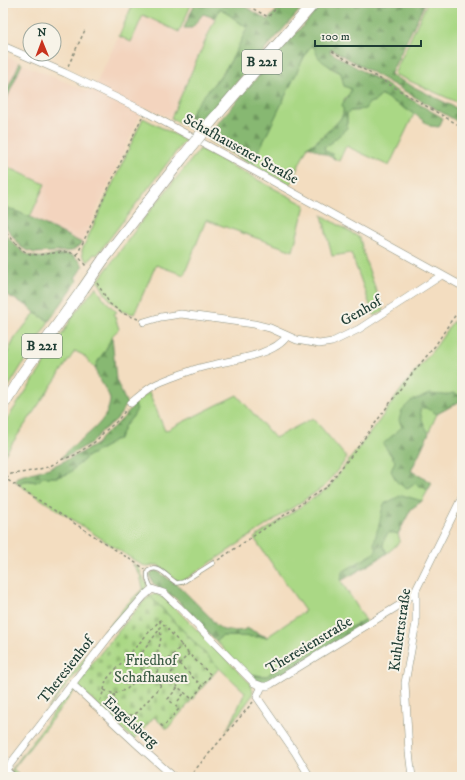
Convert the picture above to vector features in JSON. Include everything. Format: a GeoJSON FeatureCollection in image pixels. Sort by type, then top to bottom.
{"type":"FeatureCollection","features":[{"type":"Feature","properties":{"kind":"main road","name":"B 221"},"geometry":{"type":"LineString","coordinates":[[3,405],[23,373],[103,260],[210,123],[314,3]]}},
{"type":"Feature","properties":{"kind":"street","name":"Schafhausener Straße"},"geometry":{"type":"LineString","coordinates":[[3,46],[65,73],[144,111],[462,286]]}},
{"type":"Feature","properties":{"kind":"street","name":"Genhof"},"geometry":{"type":"LineString","coordinates":[[144,322],[161,317],[182,314],[254,324],[270,328],[297,340],[319,344],[332,342],[359,330],[442,275]]}},
{"type":"Feature","properties":{"kind":"street"},"geometry":{"type":"LineString","coordinates":[[131,403],[153,386],[172,377],[198,368],[256,355],[273,347],[287,336]]}},
{"type":"Feature","properties":{"kind":"street","name":"Kuhlertstraße"},"geometry":{"type":"LineString","coordinates":[[412,777],[405,684],[416,623],[416,590],[462,497]]}},
{"type":"Feature","properties":{"kind":"street"},"geometry":{"type":"LineString","coordinates":[[152,589],[164,593],[254,683],[262,686]]}},
{"type":"Feature","properties":{"kind":"street","name":"Theresienhof"},"geometry":{"type":"LineString","coordinates":[[6,773],[110,635],[152,589]]}},
{"type":"Feature","properties":{"kind":"street","name":"Theresienstraße"},"geometry":{"type":"LineString","coordinates":[[257,697],[262,686],[271,684],[403,604],[416,590]]}},
{"type":"Feature","properties":{"kind":"street","name":"Engelsberg"},"geometry":{"type":"LineString","coordinates":[[72,684],[174,777]]}},
{"type":"Feature","properties":{"kind":"street"},"geometry":{"type":"LineString","coordinates":[[257,697],[295,752],[310,777]]}},
{"type":"Feature","properties":{"kind":"lane"},"geometry":{"type":"LineString","coordinates":[[152,589],[148,581],[147,574],[152,568],[156,568],[177,583],[183,582],[213,563]]}},
{"type":"Feature","properties":{"kind":"path"},"geometry":{"type":"LineString","coordinates":[[243,3],[268,18],[281,3]]}},
{"type":"Feature","properties":{"kind":"path"},"geometry":{"type":"LineString","coordinates":[[65,73],[85,30]]}},
{"type":"Feature","properties":{"kind":"path"},"geometry":{"type":"LineString","coordinates":[[332,51],[462,127]]}},
{"type":"Feature","properties":{"kind":"path"},"geometry":{"type":"LineString","coordinates":[[77,255],[144,111]]}},
{"type":"Feature","properties":{"kind":"path"},"geometry":{"type":"LineString","coordinates":[[3,228],[22,250],[30,254],[41,255],[66,252],[71,253],[82,259],[88,270]]}},
{"type":"Feature","properties":{"kind":"path"},"geometry":{"type":"LineString","coordinates":[[96,282],[110,304],[122,313],[144,322]]}},
{"type":"Feature","properties":{"kind":"path"},"geometry":{"type":"LineString","coordinates":[[213,563],[326,487],[406,381],[435,346],[462,307]]}},
{"type":"Feature","properties":{"kind":"path"},"geometry":{"type":"LineString","coordinates":[[6,479],[11,474],[48,467],[87,447],[96,441],[116,422],[124,414],[131,403]]}},
{"type":"Feature","properties":{"kind":"path"},"geometry":{"type":"LineString","coordinates":[[3,477],[148,571]]}},
{"type":"Feature","properties":{"kind":"path"},"geometry":{"type":"LineString","coordinates":[[104,690],[114,694],[127,689],[153,661],[159,648],[161,637],[160,620]]}},
{"type":"Feature","properties":{"kind":"path"},"geometry":{"type":"LineString","coordinates":[[160,620],[189,654],[211,675],[192,699],[168,676]]}},
{"type":"Feature","properties":{"kind":"path"},"geometry":{"type":"LineString","coordinates":[[97,708],[106,680],[160,620]]}},
{"type":"Feature","properties":{"kind":"path"},"geometry":{"type":"LineString","coordinates":[[135,662],[160,629]]}},
{"type":"Feature","properties":{"kind":"path"},"geometry":{"type":"LineString","coordinates":[[152,677],[182,645]]}},
{"type":"Feature","properties":{"kind":"path"},"geometry":{"type":"LineString","coordinates":[[114,694],[119,712],[124,715],[132,716],[138,712],[168,676],[189,654]]}},
{"type":"Feature","properties":{"kind":"path"},"geometry":{"type":"LineString","coordinates":[[128,655],[143,671],[161,686]]}},
{"type":"Feature","properties":{"kind":"path"},"geometry":{"type":"LineString","coordinates":[[179,664],[202,686]]}},
{"type":"Feature","properties":{"kind":"path"},"geometry":{"type":"LineString","coordinates":[[160,724],[164,727],[179,709],[168,699],[178,687]]}},
{"type":"Feature","properties":{"kind":"path"},"geometry":{"type":"LineString","coordinates":[[178,701],[185,692]]}},
{"type":"Feature","properties":{"kind":"path"},"geometry":{"type":"LineString","coordinates":[[189,777],[257,697]]}},
{"type":"Feature","properties":{"kind":"shaded area"},"geometry":{"type":"Polygon","coordinates":[[[203,14],[215,18],[171,118],[144,107],[82,243],[30,217],[44,184],[3,165],[3,107],[22,64],[87,91],[97,82],[119,36],[131,42],[143,15],[168,26],[192,28],[203,14]]]}},
{"type":"Feature","properties":{"kind":"shaded area"},"geometry":{"type":"Polygon","coordinates":[[[3,55],[20,62],[3,99],[3,55]]]}},
{"type":"Feature","properties":{"kind":"green space"},"geometry":{"type":"Polygon","coordinates":[[[133,3],[192,3],[179,32],[143,15],[131,42],[119,36],[133,3]]]}},
{"type":"Feature","properties":{"kind":"green space"},"geometry":{"type":"Polygon","coordinates":[[[195,3],[239,3],[268,20],[283,3],[306,3],[194,131],[188,123],[193,110],[224,72],[247,28],[220,8],[215,18],[203,14],[192,28],[184,28],[195,3]]]}},
{"type":"Feature","properties":{"kind":"green space"},"geometry":{"type":"Polygon","coordinates":[[[323,3],[425,3],[390,75],[462,111],[462,124],[331,49],[330,52],[443,118],[439,127],[430,126],[416,115],[382,95],[375,101],[369,103],[365,109],[350,111],[347,114],[347,128],[330,144],[324,147],[325,151],[332,154],[335,159],[308,146],[321,139],[341,118],[343,115],[342,105],[351,89],[344,86],[341,73],[327,65],[319,58],[313,45],[307,51],[252,165],[208,140],[216,129],[215,126],[323,3]]]}},
{"type":"Feature","properties":{"kind":"green space"},"geometry":{"type":"Polygon","coordinates":[[[427,3],[462,3],[461,104],[394,74],[427,3]]]}},
{"type":"Feature","properties":{"kind":"green space"},"geometry":{"type":"Polygon","coordinates":[[[220,8],[247,28],[235,55],[189,117],[188,123],[194,131],[171,118],[220,8]]]}},
{"type":"Feature","properties":{"kind":"green space"},"geometry":{"type":"Polygon","coordinates":[[[313,45],[327,65],[341,73],[344,86],[351,89],[350,93],[344,99],[343,114],[339,121],[318,140],[308,146],[290,184],[252,165],[307,51],[313,45]]]}},
{"type":"Feature","properties":{"kind":"green space"},"geometry":{"type":"Polygon","coordinates":[[[20,62],[22,64],[3,107],[3,99],[20,62]]]}},
{"type":"Feature","properties":{"kind":"green space"},"geometry":{"type":"Polygon","coordinates":[[[382,95],[414,114],[389,166],[346,146],[339,161],[335,159],[332,154],[325,151],[324,147],[330,144],[347,128],[347,114],[350,111],[357,111],[375,101],[382,95]]]}},
{"type":"Feature","properties":{"kind":"green space"},"geometry":{"type":"Polygon","coordinates":[[[143,118],[185,140],[97,255],[94,254],[88,262],[82,254],[82,250],[143,118]]]}},
{"type":"Feature","properties":{"kind":"green space"},"geometry":{"type":"Polygon","coordinates":[[[200,149],[305,205],[293,251],[206,220],[184,275],[156,265],[134,314],[121,311],[106,295],[98,281],[145,217],[200,149]]]}},
{"type":"Feature","properties":{"kind":"green space"},"geometry":{"type":"Polygon","coordinates":[[[3,165],[45,184],[30,217],[3,206],[3,165]]]}},
{"type":"Feature","properties":{"kind":"green space"},"geometry":{"type":"Polygon","coordinates":[[[3,206],[30,217],[82,243],[72,251],[35,253],[26,250],[21,247],[3,225],[3,206]]]}},
{"type":"Feature","properties":{"kind":"green space"},"geometry":{"type":"Polygon","coordinates":[[[322,215],[360,238],[367,266],[384,311],[374,316],[351,253],[332,256],[322,215]]]}},
{"type":"Feature","properties":{"kind":"green space"},"geometry":{"type":"Polygon","coordinates":[[[3,232],[18,248],[29,255],[44,257],[58,254],[71,255],[83,266],[75,278],[78,280],[49,321],[35,313],[28,306],[3,293],[3,232]]]}},
{"type":"Feature","properties":{"kind":"green space"},"geometry":{"type":"Polygon","coordinates":[[[96,287],[105,300],[117,312],[114,314],[119,329],[112,336],[95,368],[83,355],[75,351],[3,457],[3,425],[39,372],[75,313],[96,287]]]}},
{"type":"Feature","properties":{"kind":"green space"},"geometry":{"type":"Polygon","coordinates":[[[35,313],[49,321],[3,396],[3,362],[15,338],[35,313]]]}},
{"type":"Feature","properties":{"kind":"green space"},"geometry":{"type":"Polygon","coordinates":[[[453,321],[462,339],[462,400],[437,414],[411,471],[432,483],[422,501],[411,509],[398,534],[400,541],[388,553],[341,581],[365,619],[342,633],[313,642],[303,647],[267,676],[247,674],[216,641],[222,636],[267,637],[305,611],[254,538],[328,488],[403,387],[437,345],[453,321]]]}},
{"type":"Feature","properties":{"kind":"green space"},"geometry":{"type":"Polygon","coordinates":[[[112,336],[116,380],[127,404],[116,420],[102,431],[92,442],[62,458],[68,450],[97,426],[106,413],[110,403],[110,397],[97,375],[96,367],[112,336]]]}},
{"type":"Feature","properties":{"kind":"green space"},"geometry":{"type":"Polygon","coordinates":[[[149,392],[165,431],[237,395],[275,438],[313,418],[347,458],[325,486],[186,579],[180,582],[177,581],[158,565],[148,567],[140,564],[18,484],[26,481],[39,481],[43,477],[56,477],[68,474],[88,456],[105,447],[114,440],[119,439],[124,427],[134,415],[134,404],[149,392]]]}},
{"type":"Feature","properties":{"kind":"green space"},"geometry":{"type":"Polygon","coordinates":[[[453,393],[462,396],[462,400],[437,414],[426,408],[420,409],[423,422],[429,433],[411,471],[432,483],[428,490],[414,483],[407,489],[397,482],[391,471],[395,461],[383,444],[402,427],[399,420],[402,410],[411,401],[429,394],[445,395],[453,393]]]}},
{"type":"Feature","properties":{"kind":"green space"},"geometry":{"type":"Polygon","coordinates":[[[134,404],[137,409],[124,427],[119,439],[114,440],[105,447],[88,456],[68,474],[56,477],[43,477],[39,481],[35,482],[26,481],[18,484],[16,482],[17,477],[49,468],[97,444],[104,434],[126,415],[134,404]]]}},
{"type":"Feature","properties":{"kind":"green space"},"geometry":{"type":"Polygon","coordinates":[[[402,495],[422,501],[411,509],[398,534],[388,533],[383,545],[387,553],[341,581],[342,572],[373,554],[377,549],[374,545],[384,504],[402,495]]]}},
{"type":"Feature","properties":{"kind":"green space"},"geometry":{"type":"Polygon","coordinates":[[[132,563],[139,568],[147,584],[146,589],[139,594],[41,718],[75,670],[126,605],[143,588],[140,575],[132,563]]]}},
{"type":"Feature","properties":{"kind":"green space"},"geometry":{"type":"Polygon","coordinates":[[[156,570],[181,588],[216,625],[223,630],[236,631],[244,630],[246,628],[267,637],[222,636],[216,641],[175,598],[159,589],[153,583],[150,574],[156,570]]]}},
{"type":"Feature","properties":{"kind":"green space"},"geometry":{"type":"Polygon","coordinates":[[[155,594],[163,597],[171,604],[249,682],[253,690],[252,696],[226,731],[245,692],[219,668],[150,596],[155,594]]]}},
{"type":"Feature","properties":{"kind":"green space","name":"Friedhof Schafhausen"},"geometry":{"type":"Polygon","coordinates":[[[150,596],[219,668],[167,729],[154,717],[134,740],[75,684],[142,603],[150,596]]]}},
{"type":"Feature","properties":{"kind":"green space"},"geometry":{"type":"Polygon","coordinates":[[[365,619],[367,623],[269,682],[257,681],[247,674],[267,676],[303,647],[313,642],[342,633],[365,619]]]}},
{"type":"Feature","properties":{"kind":"green space"},"geometry":{"type":"Polygon","coordinates":[[[71,689],[75,690],[13,769],[22,777],[14,777],[11,775],[12,769],[71,689]]]}}]}
